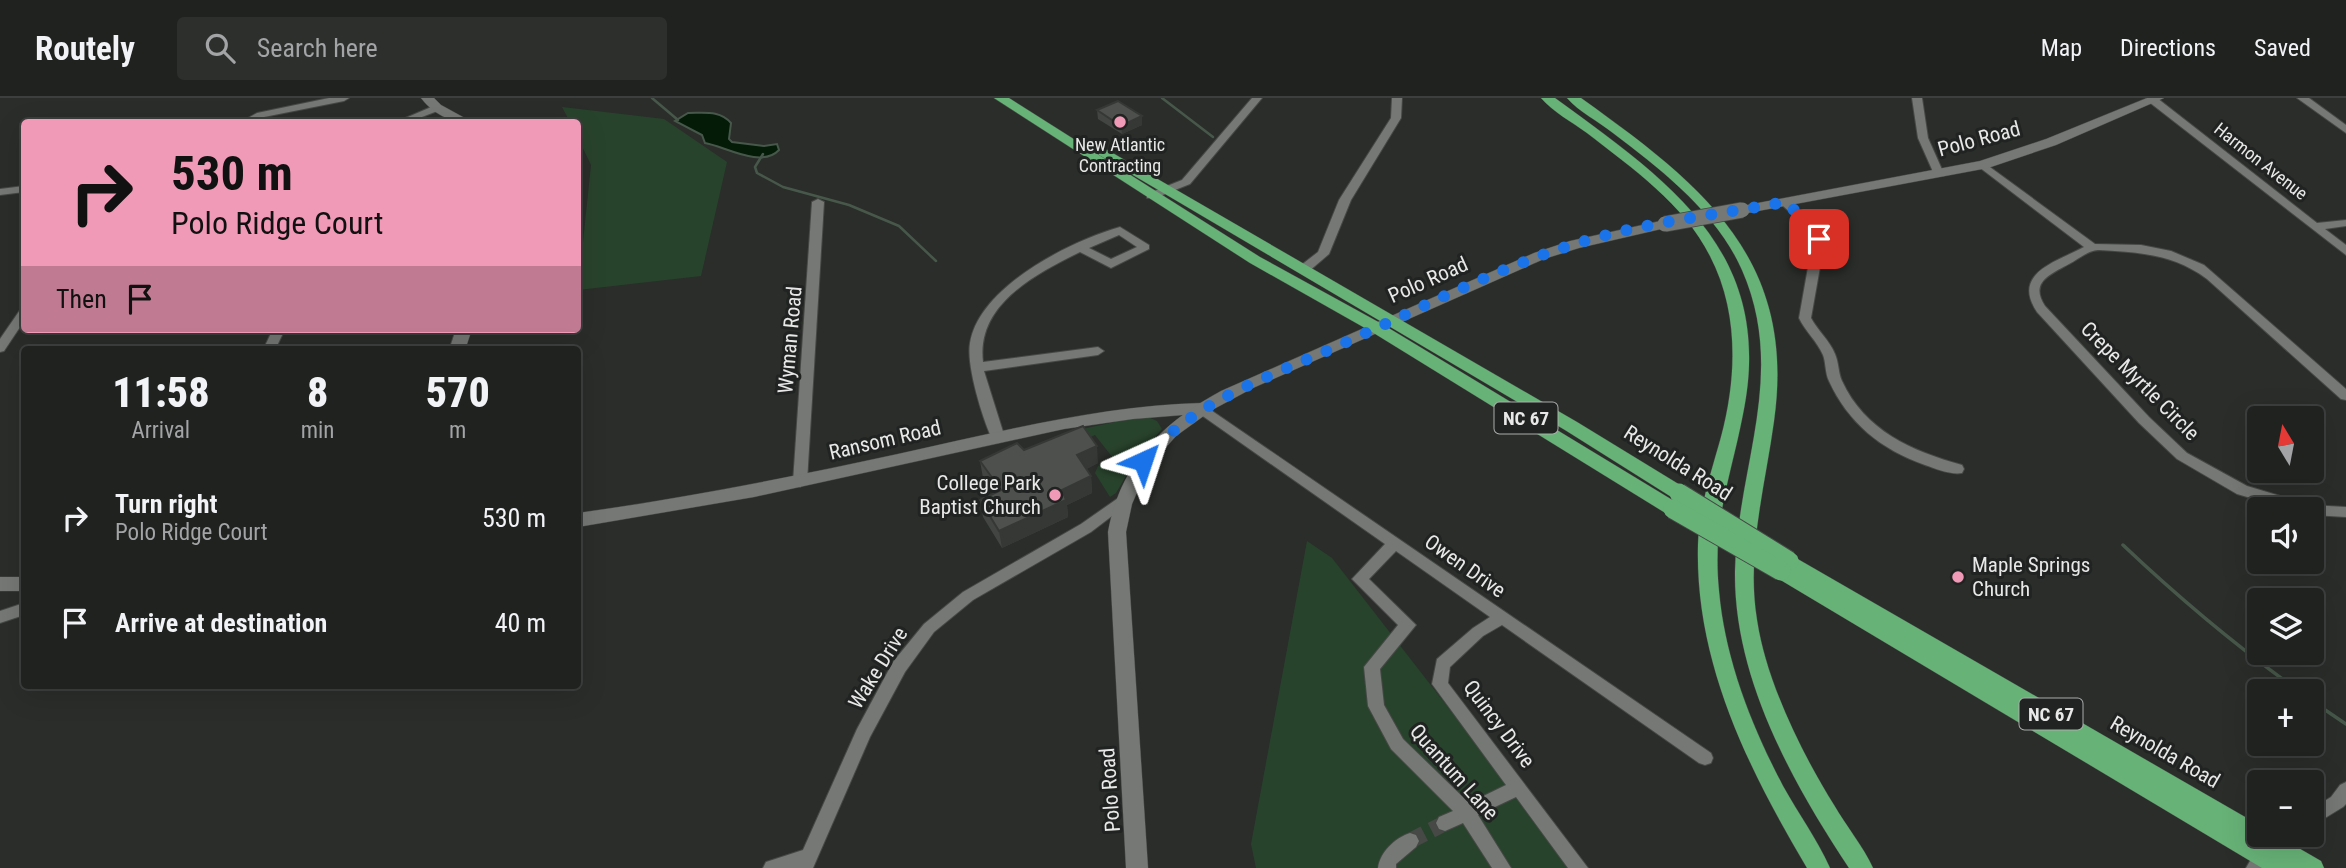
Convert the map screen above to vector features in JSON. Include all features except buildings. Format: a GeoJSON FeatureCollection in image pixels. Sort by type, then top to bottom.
{"type":"FeatureCollection","features":[{"type":"Feature","properties":{"kind":"main road","name":"Reynolda Road"},"geometry":{"type":"LineString","coordinates":[[1000,98],[1255,260],[1384,325]]}},
{"type":"Feature","properties":{"kind":"main road","name":"Reynolda Road"},"geometry":{"type":"LineString","coordinates":[[1018,98],[1168,191],[1304,269],[1384,325],[1785,566],[2268,850],[2313,868]]}},
{"type":"Feature","properties":{"kind":"main road"},"geometry":{"type":"LineString","coordinates":[[1547,98],[1621,151],[1696,219],[1720,260],[1737,303],[1744,351],[1738,399],[1706,546],[1710,602],[1721,663],[1744,729],[1777,801],[1819,868]]}},
{"type":"Feature","properties":{"kind":"main road"},"geometry":{"type":"LineString","coordinates":[[1573,98],[1673,171],[1715,216],[1745,259],[1766,310],[1772,361],[1766,416],[1745,542],[1747,620],[1768,697],[1792,755],[1827,818],[1862,868]]}},
{"type":"Feature","properties":{"kind":"main road","name":"Polo Road"},"geometry":{"type":"LineString","coordinates":[[1137,868],[1117,543],[1124,499],[1138,469],[1169,433],[1202,409],[1242,387],[1539,256],[1575,244],[1665,224],[1983,165],[2051,142],[2156,99]]}},
{"type":"Feature","properties":{"kind":"main road"},"geometry":{"type":"LineString","coordinates":[[432,103],[461,119]]}},
{"type":"Feature","properties":{"kind":"main road","name":"Ransom Road"},"geometry":{"type":"LineString","coordinates":[[581,519],[800,482],[998,438],[1138,411],[1202,409]]}},
{"type":"Feature","properties":{"kind":"main road"},"geometry":{"type":"LineString","coordinates":[[0,584],[21,584]]}},
{"type":"Feature","properties":{"kind":"main road","name":"Reynolda Road"},"geometry":{"type":"LineString","coordinates":[[2268,850],[2282,868]]}},
{"type":"Feature","properties":{"kind":"street"},"geometry":{"type":"LineString","coordinates":[[252,119],[344,98]]}},
{"type":"Feature","properties":{"kind":"street"},"geometry":{"type":"LineString","coordinates":[[1151,196],[1186,182],[1257,98]]}},
{"type":"Feature","properties":{"kind":"street"},"geometry":{"type":"LineString","coordinates":[[1304,269],[1323,254],[1345,200],[1396,118],[1397,98]]}},
{"type":"Feature","properties":{"kind":"street"},"geometry":{"type":"LineString","coordinates":[[1917,98],[1923,138],[1939,174]]}},
{"type":"Feature","properties":{"kind":"street"},"geometry":{"type":"LineString","coordinates":[[2302,98],[2346,130]]}},
{"type":"Feature","properties":{"kind":"street","name":"Harmon Avenue"},"geometry":{"type":"LineString","coordinates":[[2156,99],[2346,251]]}},
{"type":"Feature","properties":{"kind":"street"},"geometry":{"type":"LineString","coordinates":[[406,119],[432,103]]}},
{"type":"Feature","properties":{"kind":"street"},"geometry":{"type":"LineString","coordinates":[[1983,165],[2092,247],[2156,251],[2200,268],[2346,396]]}},
{"type":"Feature","properties":{"kind":"street"},"geometry":{"type":"LineString","coordinates":[[0,192],[21,189]]}},
{"type":"Feature","properties":{"kind":"street","name":"Wyman Road"},"geometry":{"type":"LineString","coordinates":[[800,482],[818,202]]}},
{"type":"Feature","properties":{"kind":"street"},"geometry":{"type":"LineString","coordinates":[[1785,202],[1812,226],[1819,239],[1805,318],[1830,357],[1833,377],[1841,393],[1864,423],[1899,450],[1957,470]]}},
{"type":"Feature","properties":{"kind":"street"},"geometry":{"type":"LineString","coordinates":[[2316,226],[2346,223]]}},
{"type":"Feature","properties":{"kind":"street"},"geometry":{"type":"LineString","coordinates":[[998,438],[976,346],[978,329],[987,312],[1032,275],[1079,247],[1121,230],[1145,247],[1111,264],[1079,247]]}},
{"type":"Feature","properties":{"kind":"street","name":"Crepe Myrtle Circle"},"geometry":{"type":"LineString","coordinates":[[2092,247],[2040,275],[2035,281],[2033,294],[2041,309],[2182,456],[2242,490],[2265,497]]}},
{"type":"Feature","properties":{"kind":"street"},"geometry":{"type":"LineString","coordinates":[[0,348],[21,317]]}},
{"type":"Feature","properties":{"kind":"street"},"geometry":{"type":"LineString","coordinates":[[979,367],[1098,351]]}},
{"type":"Feature","properties":{"kind":"street","name":"Owen Drive"},"geometry":{"type":"LineString","coordinates":[[1202,409],[1705,758]]}},
{"type":"Feature","properties":{"kind":"street","name":"Wake Drive"},"geometry":{"type":"LineString","coordinates":[[806,863],[863,734],[899,667],[929,628],[968,596],[1086,528],[1124,499]]}},
{"type":"Feature","properties":{"kind":"street"},"geometry":{"type":"LineString","coordinates":[[2324,511],[2346,512]]}},
{"type":"Feature","properties":{"kind":"street","name":"Quantum Lane"},"geometry":{"type":"LineString","coordinates":[[1395,543],[1359,579],[1408,625],[1372,667],[1376,706],[1397,744],[1467,813],[1502,868]]}},
{"type":"Feature","properties":{"kind":"street"},"geometry":{"type":"LineString","coordinates":[[0,617],[21,609]]}},
{"type":"Feature","properties":{"kind":"street","name":"Quincy Drive"},"geometry":{"type":"LineString","coordinates":[[1502,617],[1478,632],[1443,664],[1440,684],[1579,868]]}},
{"type":"Feature","properties":{"kind":"street"},"geometry":{"type":"LineString","coordinates":[[1445,824],[1518,788]]}},
{"type":"Feature","properties":{"kind":"street"},"geometry":{"type":"LineString","coordinates":[[2324,810],[2337,802],[2346,790]]}},
{"type":"Feature","properties":{"kind":"street"},"geometry":{"type":"LineString","coordinates":[[1387,868],[1388,860],[1410,841]]}},
{"type":"Feature","properties":{"kind":"street"},"geometry":{"type":"LineString","coordinates":[[772,868],[806,863]]}},
{"type":"Feature","properties":{"kind":"shaded area"},"geometry":{"type":"Polygon","coordinates":[[[562,107],[664,119],[727,162],[701,276],[581,290],[581,261],[591,165],[581,144],[581,119],[568,119],[562,107]]]}},
{"type":"Feature","properties":{"kind":"shaded area"},"geometry":{"type":"Polygon","coordinates":[[[688,113],[712,113],[727,119],[731,123],[729,139],[732,142],[764,146],[777,144],[779,150],[771,155],[753,157],[705,143],[702,135],[675,121],[688,113]]]}},
{"type":"Feature","properties":{"kind":"shaded area"},"geometry":{"type":"Polygon","coordinates":[[[1148,417],[1157,421],[1162,429],[1137,457],[1116,493],[1110,497],[1095,473],[1098,466],[1113,458],[1095,435],[1080,442],[1073,431],[1148,417]]]}},
{"type":"Feature","properties":{"kind":"shaded area"},"geometry":{"type":"Polygon","coordinates":[[[1307,541],[1332,558],[1573,868],[1256,868],[1251,844],[1307,541]]]}},
{"type":"Feature","properties":{"kind":"waterway"},"geometry":{"type":"LineString","coordinates":[[652,98],[678,120]]}},
{"type":"Feature","properties":{"kind":"waterway"},"geometry":{"type":"LineString","coordinates":[[1162,98],[1213,137]]}},
{"type":"Feature","properties":{"kind":"waterway"},"geometry":{"type":"LineString","coordinates":[[763,154],[755,167],[757,173],[783,187],[849,205],[899,226],[936,261]]}},
{"type":"Feature","properties":{"kind":"waterway"},"geometry":{"type":"LineString","coordinates":[[2123,545],[2208,621],[2283,679]]}},
{"type":"Feature","properties":{"kind":"waterway"},"geometry":{"type":"LineString","coordinates":[[2324,709],[2346,724]]}},
{"type":"Feature","properties":{"kind":"tunnel"},"geometry":{"type":"LineString","coordinates":[[1410,841],[1445,823]]}},
{"type":"Feature","properties":{"kind":"place","name":"New Atlantic Contracting"},"geometry":{"type":"Point","coordinates":[1120,122]}},
{"type":"Feature","properties":{"kind":"place","name":"College Park Baptist Church"},"geometry":{"type":"Point","coordinates":[1055,495]}},
{"type":"Feature","properties":{"kind":"place","name":"Maple Springs Church"},"geometry":{"type":"Point","coordinates":[1958,577]}},
{"type":"Feature","properties":{"kind":"route"},"geometry":{"type":"LineString","coordinates":[[1143,461],[1169,433],[1187,419],[1242,387],[1515,266],[1575,244],[1785,202],[1812,226],[1819,239]]}}]}
